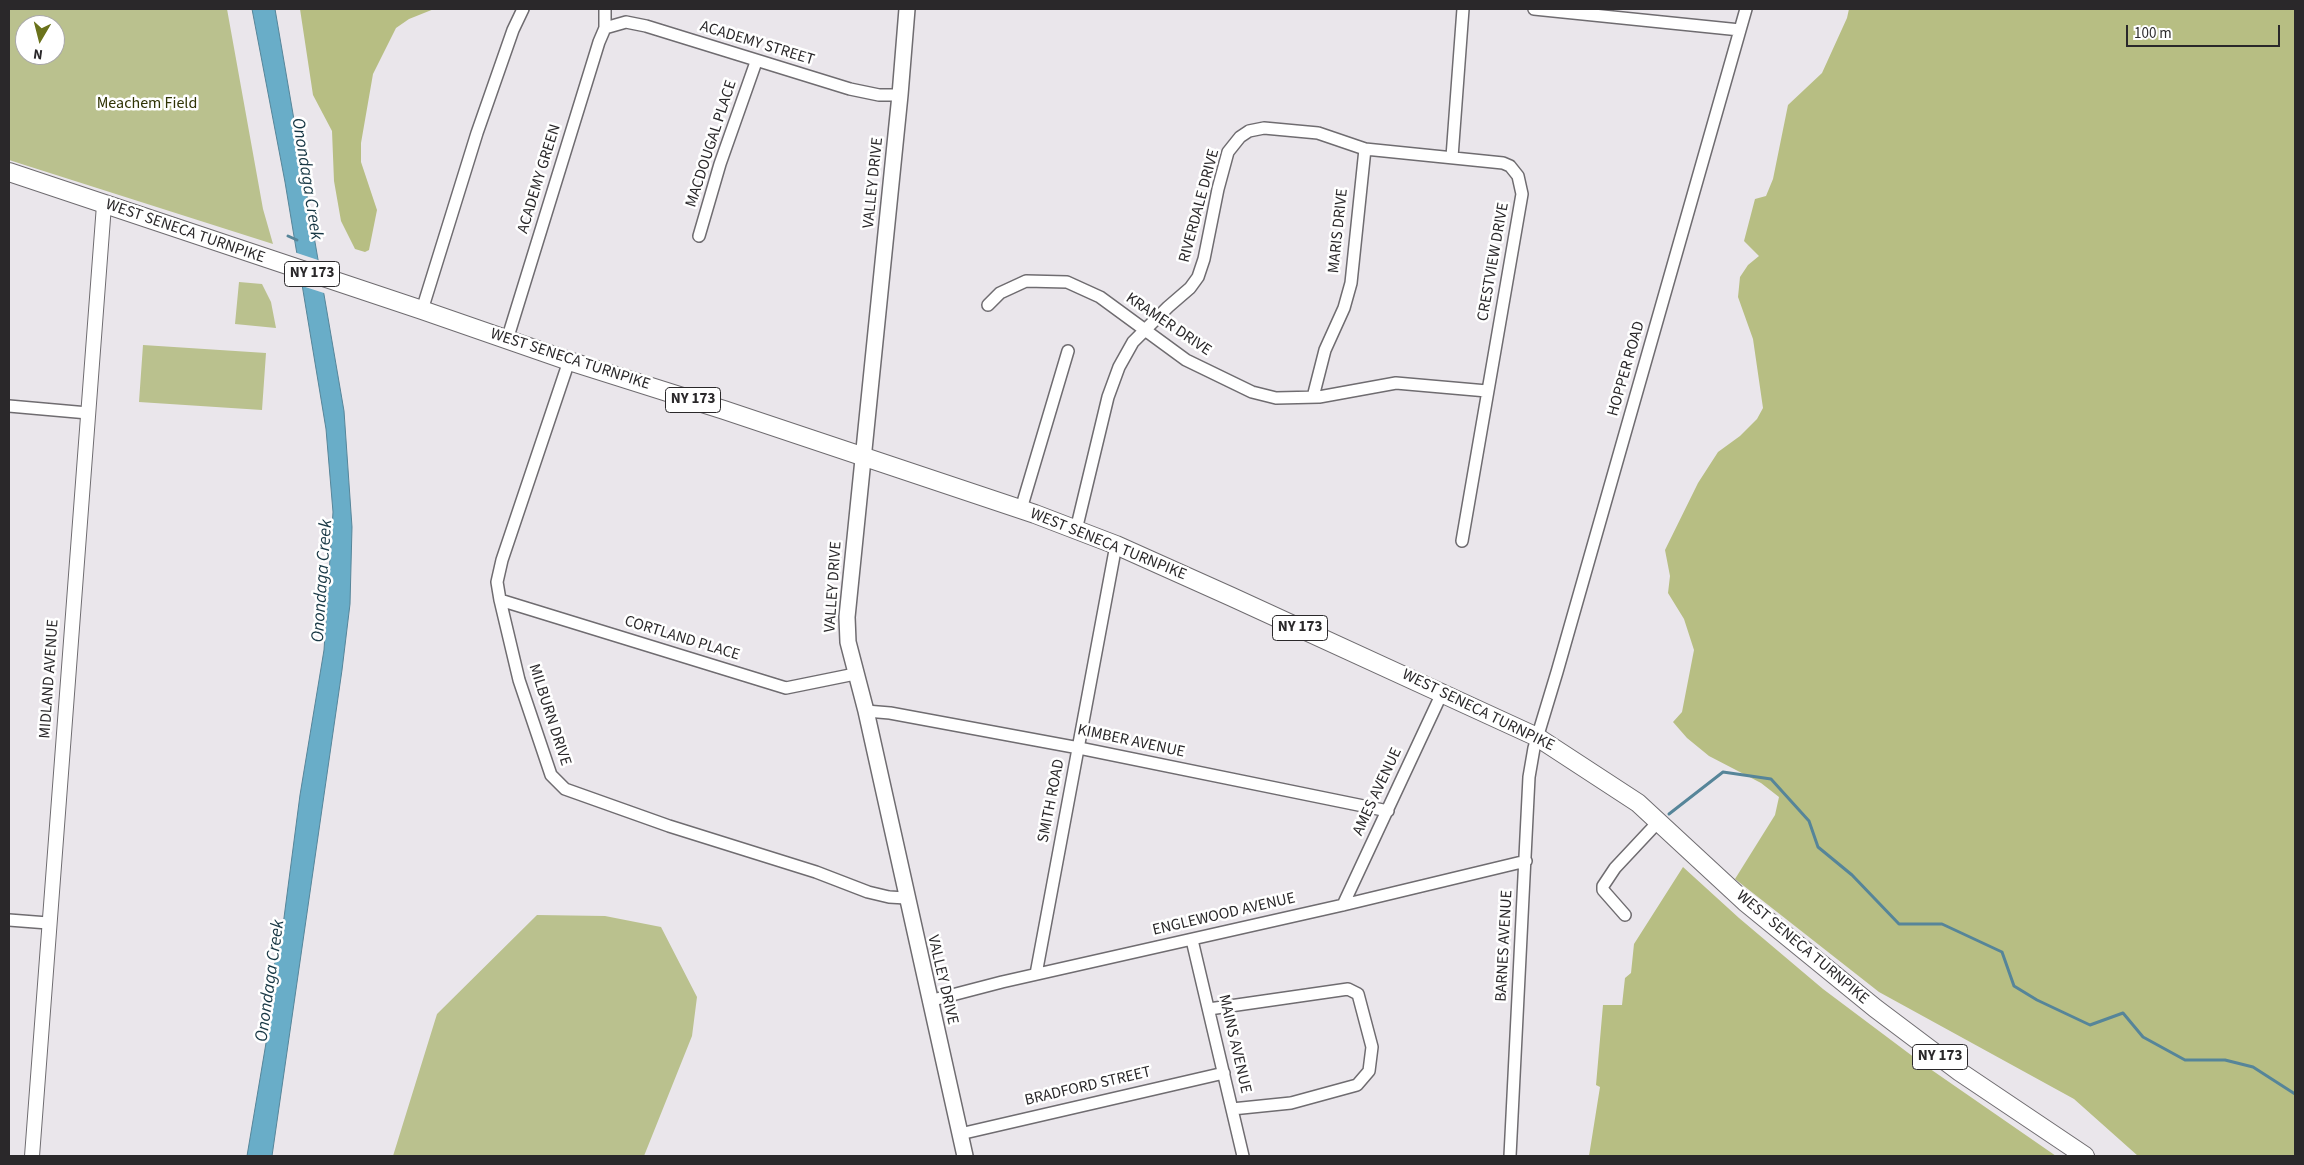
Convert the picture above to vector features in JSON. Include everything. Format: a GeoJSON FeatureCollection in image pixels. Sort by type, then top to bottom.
{"type":"FeatureCollection","features":[{"type":"Feature","properties":{"kind":"main road","name":"VALLEY DRIVE"},"geometry":{"type":"LineString","coordinates":[[907,9],[847,616],[848,642],[866,711],[906,898],[965,1156]]}},
{"type":"Feature","properties":{"kind":"main road","name":"WEST SENECA TURNPIKE"},"geometry":{"type":"LineString","coordinates":[[9,172],[569,361],[864,456],[1021,509],[1116,546],[1442,692],[1537,737],[1638,803],[1745,902],[1875,1008],[1960,1072],[2085,1156]]}},
{"type":"Feature","properties":{"kind":"street"},"geometry":{"type":"LineString","coordinates":[[422,310],[477,133],[513,30],[523,9]]}},
{"type":"Feature","properties":{"kind":"street"},"geometry":{"type":"LineString","coordinates":[[605,9],[605,28]]}},
{"type":"Feature","properties":{"kind":"street"},"geometry":{"type":"LineString","coordinates":[[1365,149],[1452,157],[1463,9]]}},
{"type":"Feature","properties":{"kind":"street"},"geometry":{"type":"LineString","coordinates":[[1534,9],[1740,30]]}},
{"type":"Feature","properties":{"kind":"street","name":"HOPPER ROAD"},"geometry":{"type":"LineString","coordinates":[[1537,737],[1746,9]]}},
{"type":"Feature","properties":{"kind":"street","name":"ACADEMY STREET"},"geometry":{"type":"LineString","coordinates":[[605,28],[626,22],[646,26],[756,62],[850,89],[880,95],[900,95]]}},
{"type":"Feature","properties":{"kind":"street","name":"ACADEMY GREEN"},"geometry":{"type":"LineString","coordinates":[[508,340],[599,42],[605,28]]}},
{"type":"Feature","properties":{"kind":"street","name":"MACDOUGAL PLACE"},"geometry":{"type":"LineString","coordinates":[[699,236],[720,164],[756,62]]}},
{"type":"Feature","properties":{"kind":"street","name":"RIVERDALE DRIVE"},"geometry":{"type":"LineString","coordinates":[[1076,530],[1108,396],[1133,342],[1190,288],[1198,277],[1204,259],[1218,189],[1228,152],[1240,137],[1249,131],[1264,128],[1318,133],[1365,149]]}},
{"type":"Feature","properties":{"kind":"street","name":"MARIS DRIVE"},"geometry":{"type":"LineString","coordinates":[[1313,397],[1326,350],[1344,308],[1351,283],[1365,149]]}},
{"type":"Feature","properties":{"kind":"street","name":"CRESTVIEW DRIVE"},"geometry":{"type":"LineString","coordinates":[[1452,157],[1503,163],[1510,166],[1518,176],[1522,194],[1462,541]]}},
{"type":"Feature","properties":{"kind":"street","name":"MIDLAND AVENUE"},"geometry":{"type":"LineString","coordinates":[[32,1156],[48,923],[104,205]]}},
{"type":"Feature","properties":{"kind":"street","name":"KRAMER DRIVE"},"geometry":{"type":"LineString","coordinates":[[988,305],[1000,293],[1026,280],[1067,282],[1100,297],[1186,360],[1252,392],[1276,398],[1313,397],[1396,383],[1488,391]]}},
{"type":"Feature","properties":{"kind":"street"},"geometry":{"type":"LineString","coordinates":[[1021,509],[1068,351]]}},
{"type":"Feature","properties":{"kind":"street","name":"MILBURN DRIVE"},"geometry":{"type":"LineString","coordinates":[[569,361],[502,560],[498,582],[500,600],[519,680],[551,775],[565,789],[669,826],[816,872],[868,892],[888,897],[906,898]]}},
{"type":"Feature","properties":{"kind":"street"},"geometry":{"type":"LineString","coordinates":[[9,406],[88,413]]}},
{"type":"Feature","properties":{"kind":"street","name":"SMITH ROAD"},"geometry":{"type":"LineString","coordinates":[[1036,974],[1043,925],[1079,748],[1116,546]]}},
{"type":"Feature","properties":{"kind":"street","name":"CORTLAND PLACE"},"geometry":{"type":"LineString","coordinates":[[500,600],[786,688],[855,674]]}},
{"type":"Feature","properties":{"kind":"street","name":"AMES AVENUE"},"geometry":{"type":"LineString","coordinates":[[1344,905],[1442,692]]}},
{"type":"Feature","properties":{"kind":"street","name":"KIMBER AVENUE"},"geometry":{"type":"LineString","coordinates":[[866,711],[890,713],[1079,748],[1388,811]]}},
{"type":"Feature","properties":{"kind":"street","name":"BARNES AVENUE"},"geometry":{"type":"LineString","coordinates":[[1510,1156],[1529,777],[1537,737]]}},
{"type":"Feature","properties":{"kind":"street"},"geometry":{"type":"LineString","coordinates":[[1625,915],[1603,890],[1603,886],[1615,868],[1659,822]]}},
{"type":"Feature","properties":{"kind":"street","name":"ENGLEWOOD AVENUE"},"geometry":{"type":"LineString","coordinates":[[929,1001],[1036,974],[1344,905],[1526,861]]}},
{"type":"Feature","properties":{"kind":"street"},"geometry":{"type":"LineString","coordinates":[[9,920],[48,923]]}},
{"type":"Feature","properties":{"kind":"street","name":"MAINS AVENUE"},"geometry":{"type":"LineString","coordinates":[[1192,940],[1210,1009],[1243,1156]]}},
{"type":"Feature","properties":{"kind":"street"},"geometry":{"type":"LineString","coordinates":[[1210,1009],[1348,989],[1358,994],[1372,1047],[1369,1071],[1357,1085],[1291,1103],[1232,1109]]}},
{"type":"Feature","properties":{"kind":"street","name":"BRADFORD STREET"},"geometry":{"type":"LineString","coordinates":[[960,1134],[1224,1072]]}},
{"type":"Feature","properties":{"kind":"green space","name":"Meachem Field"},"geometry":{"type":"Polygon","coordinates":[[[9,9],[227,9],[263,209],[273,244],[9,160],[9,9]]]}},
{"type":"Feature","properties":{"kind":"green space"},"geometry":{"type":"Polygon","coordinates":[[[300,9],[434,9],[409,19],[396,28],[373,74],[361,143],[361,162],[377,210],[369,250],[365,252],[355,249],[341,221],[334,181],[332,131],[313,95],[300,9]]]}},
{"type":"Feature","properties":{"kind":"green space"},"geometry":{"type":"Polygon","coordinates":[[[1849,9],[2295,9],[2295,1156],[2138,1156],[2074,1099],[1879,992],[1735,879],[1775,815],[1779,797],[1761,783],[1709,756],[1687,738],[1673,722],[1682,712],[1694,650],[1684,619],[1668,593],[1670,576],[1665,550],[1698,483],[1718,452],[1740,436],[1757,419],[1763,408],[1753,339],[1738,297],[1740,277],[1748,265],[1759,256],[1744,241],[1755,199],[1766,196],[1773,179],[1788,105],[1822,73],[1847,18],[1849,9]]]}},
{"type":"Feature","properties":{"kind":"green space"},"geometry":{"type":"Polygon","coordinates":[[[239,282],[262,284],[271,302],[276,328],[235,324],[239,282]]]}},
{"type":"Feature","properties":{"kind":"green space"},"geometry":{"type":"Polygon","coordinates":[[[143,345],[266,353],[262,410],[139,402],[143,345]]]}},
{"type":"Feature","properties":{"kind":"green space"},"geometry":{"type":"Polygon","coordinates":[[[1683,867],[1739,918],[1823,989],[1923,1064],[2056,1156],[1589,1156],[1600,1087],[1596,1085],[1603,1005],[1622,1005],[1625,978],[1631,973],[1634,944],[1683,867]]]}},
{"type":"Feature","properties":{"kind":"green space"},"geometry":{"type":"Polygon","coordinates":[[[537,915],[605,916],[661,927],[697,997],[692,1036],[644,1156],[393,1156],[437,1014],[537,915]]]}},
{"type":"Feature","properties":{"kind":"water"},"geometry":{"type":"Polygon","coordinates":[[[252,9],[275,9],[344,411],[352,527],[350,604],[342,670],[272,1156],[247,1156],[266,1043],[275,961],[282,933],[300,795],[324,650],[333,512],[326,429],[285,182],[252,9]]]}},
{"type":"Feature","properties":{"kind":"pier"},"geometry":{"type":"Polygon","coordinates":[[[294,252],[321,261],[327,294],[299,285],[294,252]]]}},
{"type":"Feature","properties":{"kind":"waterway","name":"Onondaga Creek"},"geometry":{"type":"LineString","coordinates":[[288,236],[297,240]]}},
{"type":"Feature","properties":{"kind":"waterway"},"geometry":{"type":"LineString","coordinates":[[1669,814],[1723,772],[1771,779],[1809,821],[1818,847],[1852,875],[1899,924],[1942,924],[2002,952],[2014,986],[2037,1000],[2090,1025],[2123,1013],[2143,1037],[2185,1060],[2225,1060],[2253,1067],[2295,1094]]}}]}
